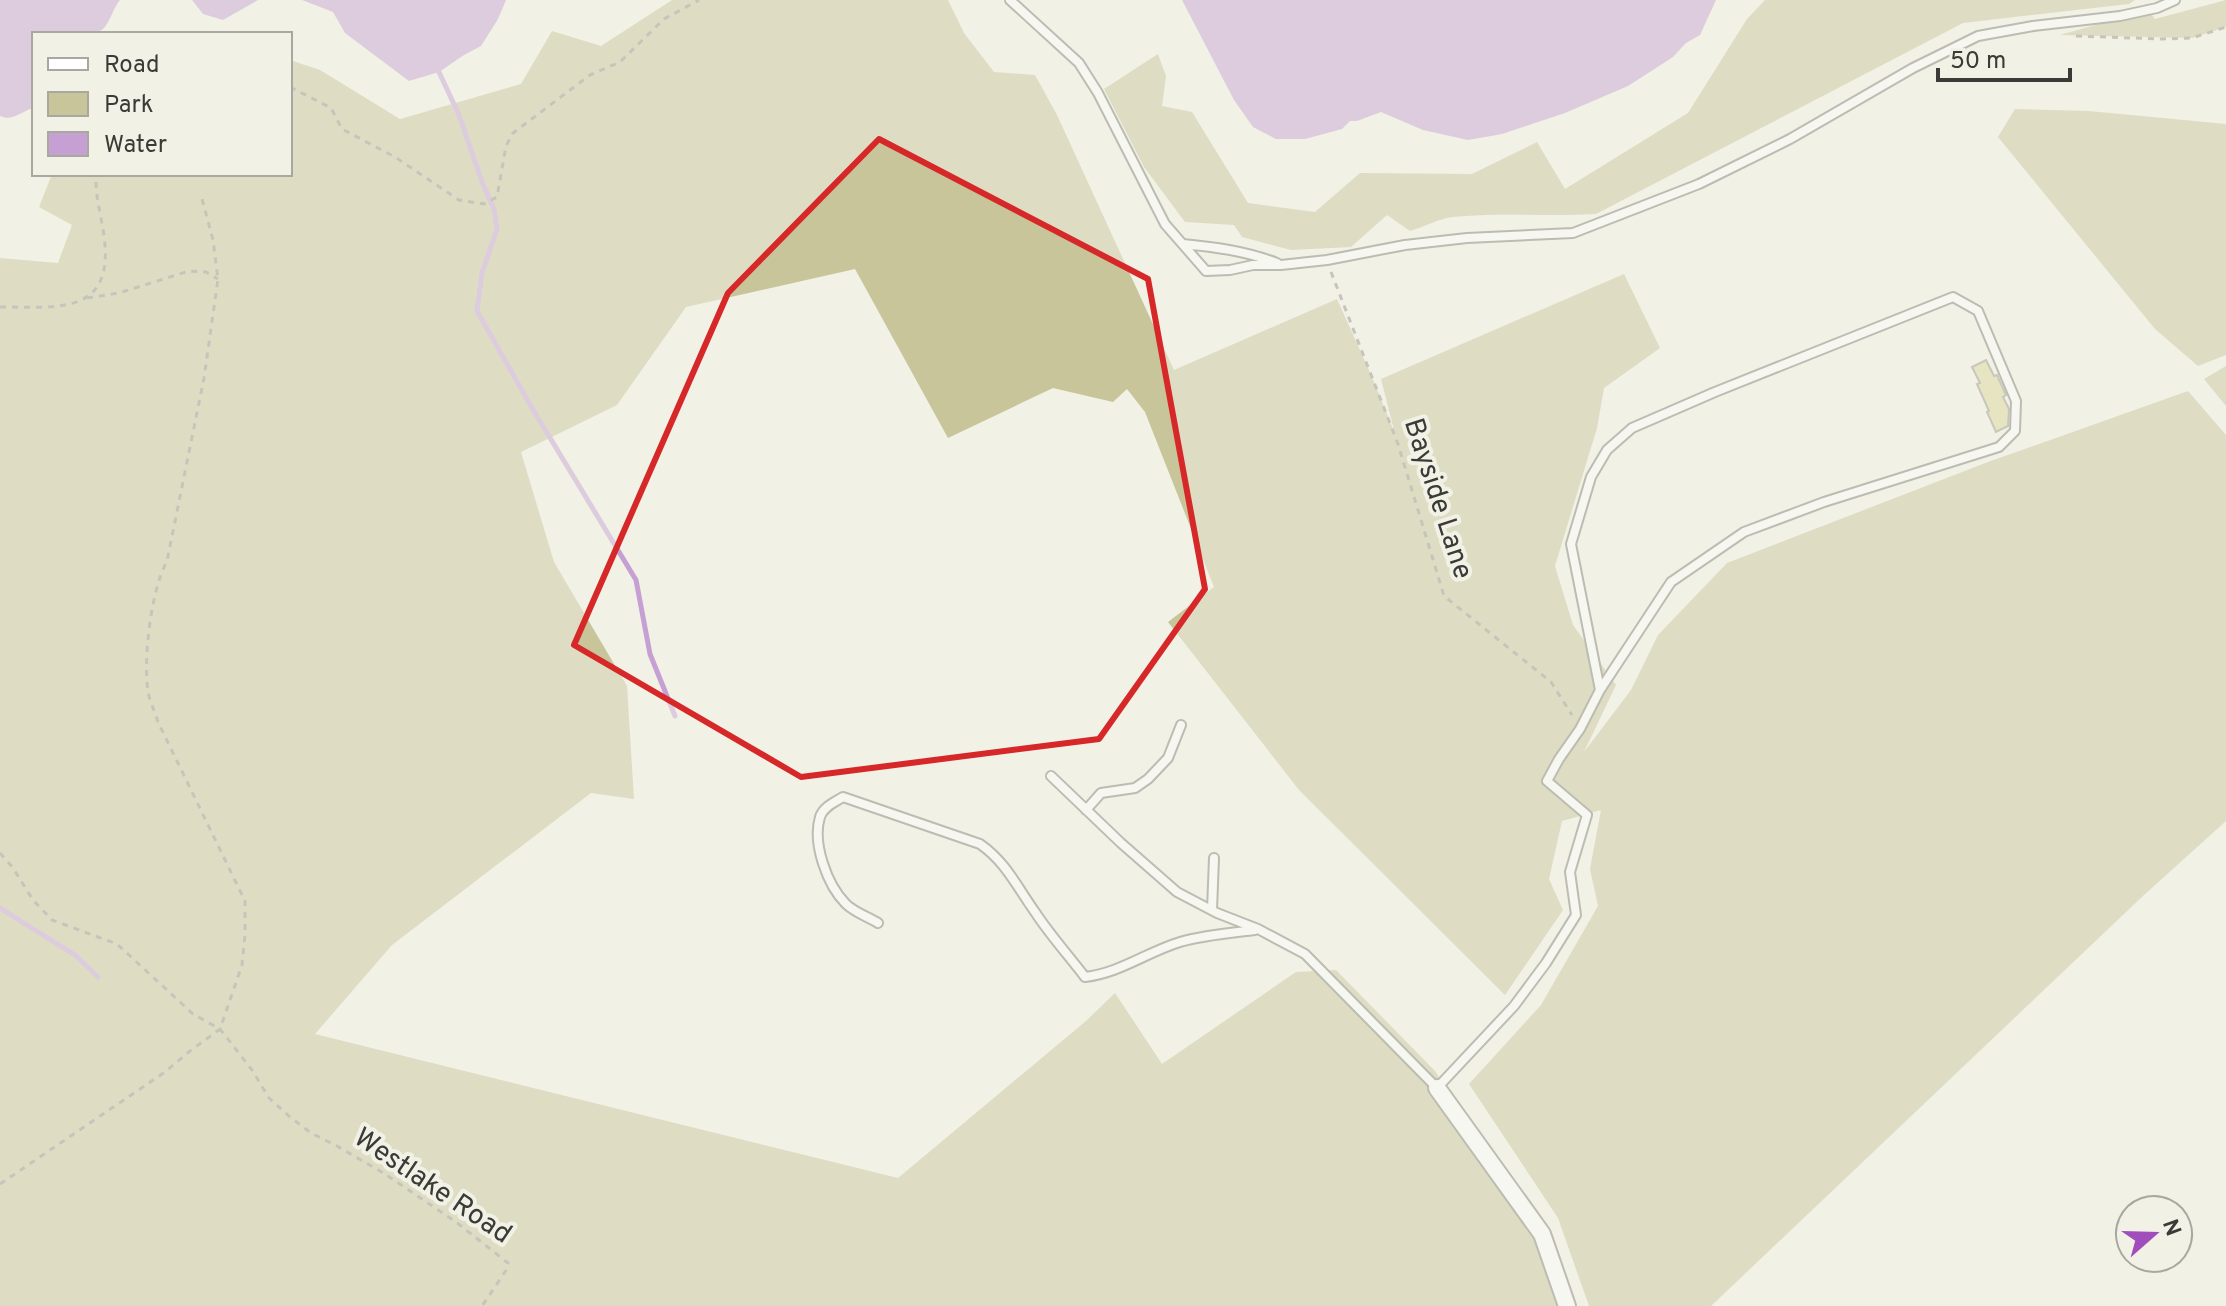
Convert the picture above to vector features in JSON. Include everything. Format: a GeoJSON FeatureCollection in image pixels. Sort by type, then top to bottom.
{"type":"FeatureCollection","features":[{"type":"Feature","properties":{"kind":"street"},"geometry":{"type":"LineString","coordinates":[[1437,1088],[1542,1234],[1567,1306]]}},
{"type":"Feature","properties":{"kind":"lane"},"geometry":{"type":"LineString","coordinates":[[1010,0],[1079,63],[1098,93],[1165,224],[1206,271],[1327,260],[1405,245],[1467,238],[1573,233],[1699,184],[1838,113],[1913,68],[1978,36],[2120,16],[2157,8],[2175,0]]}},
{"type":"Feature","properties":{"kind":"lane"},"geometry":{"type":"LineString","coordinates":[[1183,244],[1257,255],[1281,265]]}},
{"type":"Feature","properties":{"kind":"lane"},"geometry":{"type":"LineString","coordinates":[[1051,776],[1177,892],[1305,954],[1437,1088],[1514,1006],[1576,915],[1570,872],[1587,815],[1547,781],[1600,690],[1671,582],[1744,532],[1824,502],[1999,447],[2015,431],[2016,401],[1978,311],[1953,297],[1632,428],[1607,450],[1591,477],[1571,544],[1600,690]]}},
{"type":"Feature","properties":{"kind":"lane"},"geometry":{"type":"LineString","coordinates":[[1086,810],[1101,793],[1135,788],[1148,779],[1168,758],[1181,725]]}},
{"type":"Feature","properties":{"kind":"lane"},"geometry":{"type":"LineString","coordinates":[[878,923],[847,905],[828,880],[818,840],[820,815],[843,797],[980,844],[994,854],[1085,977],[1106,974],[1180,943],[1258,929]]}},
{"type":"Feature","properties":{"kind":"lane"},"geometry":{"type":"LineString","coordinates":[[1212,910],[1214,858]]}},
{"type":"Feature","properties":{"kind":"path"},"geometry":{"type":"LineString","coordinates":[[292,88],[331,108],[342,129],[395,157],[459,200],[484,204],[497,197],[506,146],[513,133],[590,75],[620,62],[664,19],[699,0]]}},
{"type":"Feature","properties":{"kind":"path"},"geometry":{"type":"LineString","coordinates":[[2072,36],[2192,38],[2226,27]]}},
{"type":"Feature","properties":{"kind":"path"},"geometry":{"type":"LineString","coordinates":[[87,298],[99,283],[105,267],[105,238],[96,176]]}},
{"type":"Feature","properties":{"kind":"path"},"geometry":{"type":"LineString","coordinates":[[0,1184],[165,1072],[220,1029],[242,965],[245,901],[158,722],[148,691],[148,637],[159,574],[167,561],[204,378],[218,279],[213,240],[201,195]]}},
{"type":"Feature","properties":{"kind":"path"},"geometry":{"type":"LineString","coordinates":[[0,307],[63,307],[189,271],[206,272],[218,279]]}},
{"type":"Feature","properties":{"kind":"path","name":"Bayside Lane"},"geometry":{"type":"LineString","coordinates":[[1332,274],[1398,444],[1444,596],[1551,682],[1580,729]]}},
{"type":"Feature","properties":{"kind":"path"},"geometry":{"type":"LineString","coordinates":[[0,853],[33,900],[52,920],[117,944],[193,1014],[220,1029]]}},
{"type":"Feature","properties":{"kind":"path","name":"Westlake Road"},"geometry":{"type":"LineString","coordinates":[[220,1029],[269,1098],[290,1117],[311,1133],[385,1174],[456,1222],[508,1263],[482,1306]]}},
{"type":"Feature","properties":{"kind":"highlighted area"},"geometry":{"type":"Polygon","coordinates":[[[879,139],[1148,279],[1205,589],[1099,739],[801,777],[574,645],[728,293],[879,139]]]}},
{"type":"Feature","properties":{"kind":"green space"},"geometry":{"type":"Polygon","coordinates":[[[672,0],[948,0],[964,33],[994,72],[1035,75],[1057,115],[1174,370],[1337,299],[1395,434],[1381,379],[1624,274],[1660,348],[1604,388],[1597,428],[1555,566],[1573,625],[1616,685],[1584,752],[1631,690],[1658,635],[1727,563],[1988,462],[2188,391],[2226,435],[2226,821],[1711,1306],[1589,1306],[1558,1218],[1469,1084],[1541,1005],[1598,906],[1590,869],[1601,810],[1562,821],[1549,879],[1563,910],[1505,995],[1299,790],[1168,622],[1214,587],[1145,412],[1127,389],[1113,402],[1053,388],[948,438],[855,269],[686,307],[617,405],[521,452],[554,562],[627,686],[634,799],[591,793],[392,945],[315,1034],[898,1178],[1086,1021],[1115,993],[1162,1064],[1296,972],[1336,970],[1435,1071],[1542,1234],[1568,1306],[0,1306],[0,258],[58,263],[72,225],[39,207],[51,176],[292,176],[292,61],[320,70],[400,119],[521,84],[552,31],[601,46],[672,0]]]}},
{"type":"Feature","properties":{"kind":"green space"},"geometry":{"type":"Polygon","coordinates":[[[1765,0],[2135,0],[2129,4],[1963,23],[1596,214],[1452,217],[1410,231],[1387,215],[1351,247],[1291,250],[1242,237],[1234,225],[1185,222],[1144,167],[1104,89],[1158,54],[1166,76],[1162,106],[1192,112],[1248,203],[1315,212],[1360,173],[1472,174],[1537,142],[1565,189],[1688,113],[1747,19],[1765,0]]]}},
{"type":"Feature","properties":{"kind":"green space"},"geometry":{"type":"Polygon","coordinates":[[[2226,0],[2226,27],[2192,38],[2060,35],[2148,10],[2155,19],[2226,0]]]}},
{"type":"Feature","properties":{"kind":"green space"},"geometry":{"type":"Polygon","coordinates":[[[2015,109],[2089,111],[2226,124],[2226,355],[2198,366],[2155,329],[1998,137],[2015,109]]]}},
{"type":"Feature","properties":{"kind":"green space"},"geometry":{"type":"Polygon","coordinates":[[[2226,366],[2226,406],[2204,379],[2226,366]]]}},
{"type":"Feature","properties":{"kind":"water"},"geometry":{"type":"Polygon","coordinates":[[[0,0],[120,0],[104,28],[96,32],[32,32],[32,109],[9,118],[0,116],[0,0]]]}},
{"type":"Feature","properties":{"kind":"water"},"geometry":{"type":"Polygon","coordinates":[[[192,0],[258,0],[223,20],[203,14],[192,0]]]}},
{"type":"Feature","properties":{"kind":"water"},"geometry":{"type":"Polygon","coordinates":[[[302,0],[506,0],[481,46],[439,72],[409,81],[345,33],[333,12],[302,0]]]}},
{"type":"Feature","properties":{"kind":"water"},"geometry":{"type":"Polygon","coordinates":[[[1182,0],[1716,0],[1700,35],[1628,86],[1565,113],[1502,134],[1468,140],[1423,130],[1381,112],[1350,121],[1342,129],[1305,139],[1276,139],[1253,127],[1234,100],[1182,0]]]}},
{"type":"Feature","properties":{"kind":"building"},"geometry":{"type":"Polygon","coordinates":[[[1986,360],[1994,376],[1997,375],[2009,409],[2008,426],[1996,432],[1972,367],[1986,360]]]}},
{"type":"Feature","properties":{"kind":"waterway"},"geometry":{"type":"LineString","coordinates":[[439,72],[459,115],[494,209],[497,229],[482,273],[477,311],[636,580],[650,654],[675,716]]}},
{"type":"Feature","properties":{"kind":"waterway"},"geometry":{"type":"LineString","coordinates":[[0,908],[75,955],[98,977]]}}]}
